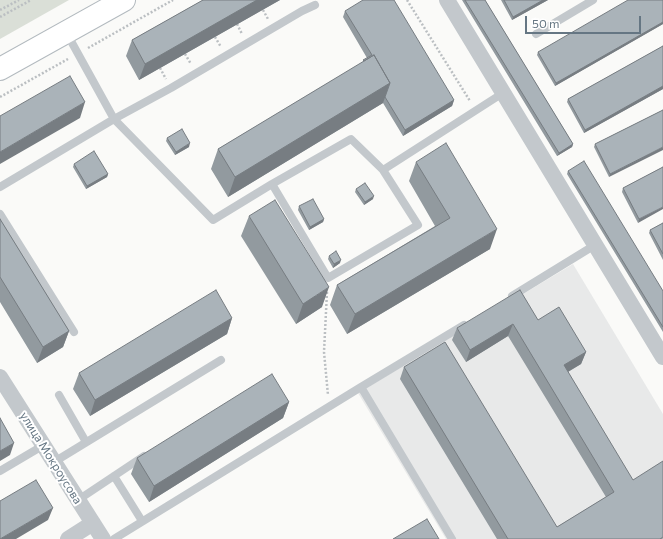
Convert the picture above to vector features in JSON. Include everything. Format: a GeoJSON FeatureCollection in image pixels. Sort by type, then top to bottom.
{"type":"FeatureCollection","features":[{"type":"Feature","properties":{"kind":"main road"},"geometry":{"type":"LineString","coordinates":[[0,68],[124,0]]}},
{"type":"Feature","properties":{"kind":"street"},"geometry":{"type":"LineString","coordinates":[[447,0],[663,358]]}},
{"type":"Feature","properties":{"kind":"street","name":"улица Мокроусова"},"geometry":{"type":"LineString","coordinates":[[0,377],[102,539]]}},
{"type":"Feature","properties":{"kind":"street"},"geometry":{"type":"LineString","coordinates":[[68,539],[93,523]]}},
{"type":"Feature","properties":{"kind":"lane"},"geometry":{"type":"LineString","coordinates":[[536,34],[593,0]]}},
{"type":"Feature","properties":{"kind":"lane"},"geometry":{"type":"LineString","coordinates":[[0,186],[114,119],[171,88],[302,10],[315,5]]}},
{"type":"Feature","properties":{"kind":"lane"},"geometry":{"type":"LineString","coordinates":[[66,32],[114,119],[213,220],[272,184],[351,139],[383,170],[418,225],[328,278],[272,184]]}},
{"type":"Feature","properties":{"kind":"lane"},"geometry":{"type":"LineString","coordinates":[[383,170],[503,93]]}},
{"type":"Feature","properties":{"kind":"lane"},"geometry":{"type":"LineString","coordinates":[[0,214],[74,332]]}},
{"type":"Feature","properties":{"kind":"lane"},"geometry":{"type":"LineString","coordinates":[[502,302],[595,245]]}},
{"type":"Feature","properties":{"kind":"lane"},"geometry":{"type":"LineString","coordinates":[[114,539],[468,322]]}},
{"type":"Feature","properties":{"kind":"lane"},"geometry":{"type":"LineString","coordinates":[[54,462],[221,360]]}},
{"type":"Feature","properties":{"kind":"lane"},"geometry":{"type":"LineString","coordinates":[[361,387],[452,539]]}},
{"type":"Feature","properties":{"kind":"lane"},"geometry":{"type":"LineString","coordinates":[[59,396],[86,442]]}},
{"type":"Feature","properties":{"kind":"lane"},"geometry":{"type":"LineString","coordinates":[[0,471],[44,446]]}},
{"type":"Feature","properties":{"kind":"lane"},"geometry":{"type":"LineString","coordinates":[[78,500],[150,452]]}},
{"type":"Feature","properties":{"kind":"lane"},"geometry":{"type":"LineString","coordinates":[[114,476],[142,521]]}},
{"type":"Feature","properties":{"kind":"path"},"geometry":{"type":"LineString","coordinates":[[0,10],[19,0]]}},
{"type":"Feature","properties":{"kind":"path"},"geometry":{"type":"LineString","coordinates":[[0,17],[31,0]]}},
{"type":"Feature","properties":{"kind":"path"},"geometry":{"type":"LineString","coordinates":[[407,0],[476,111]]}},
{"type":"Feature","properties":{"kind":"path"},"geometry":{"type":"LineString","coordinates":[[328,278],[324,352],[329,406]]}},
{"type":"Feature","properties":{"kind":"shaded area"},"geometry":{"type":"Polygon","coordinates":[[[0,0],[69,0],[0,39],[0,0]]]}},
{"type":"Feature","properties":{"kind":"shaded area"},"geometry":{"type":"Polygon","coordinates":[[[573,264],[663,414],[663,539],[446,539],[358,393],[573,264]]]}},
{"type":"Feature","properties":{"kind":"building"},"geometry":{"type":"Polygon","coordinates":[[[203,0],[257,0],[145,64],[132,40],[203,0]]]}},
{"type":"Feature","properties":{"kind":"building"},"geometry":{"type":"Polygon","coordinates":[[[363,0],[394,0],[454,100],[405,130],[385,97],[390,83],[374,55],[364,61],[363,60],[372,55],[345,11],[363,0]]]}},
{"type":"Feature","properties":{"kind":"building"},"geometry":{"type":"Polygon","coordinates":[[[465,0],[485,0],[573,144],[559,153],[465,0]]]}},
{"type":"Feature","properties":{"kind":"building"},"geometry":{"type":"Polygon","coordinates":[[[504,0],[543,0],[513,17],[504,0]]]}},
{"type":"Feature","properties":{"kind":"building"},"geometry":{"type":"Polygon","coordinates":[[[628,0],[663,0],[663,22],[556,83],[538,52],[628,0]]]}},
{"type":"Feature","properties":{"kind":"building"},"geometry":{"type":"Polygon","coordinates":[[[663,46],[663,86],[585,130],[568,99],[663,46]]]}},
{"type":"Feature","properties":{"kind":"building"},"geometry":{"type":"Polygon","coordinates":[[[374,55],[390,83],[235,177],[218,149],[374,55]]]}},
{"type":"Feature","properties":{"kind":"building"},"geometry":{"type":"Polygon","coordinates":[[[70,76],[85,102],[0,152],[0,116],[70,76]]]}},
{"type":"Feature","properties":{"kind":"building"},"geometry":{"type":"Polygon","coordinates":[[[663,110],[663,147],[610,174],[595,144],[663,110]]]}},
{"type":"Feature","properties":{"kind":"building"},"geometry":{"type":"Polygon","coordinates":[[[182,129],[190,143],[176,152],[167,138],[182,129]]]}},
{"type":"Feature","properties":{"kind":"building"},"geometry":{"type":"Polygon","coordinates":[[[446,143],[497,229],[355,314],[337,285],[450,218],[416,162],[446,143]]]}},
{"type":"Feature","properties":{"kind":"building"},"geometry":{"type":"Polygon","coordinates":[[[94,151],[108,174],[87,186],[74,164],[94,151]]]}},
{"type":"Feature","properties":{"kind":"building"},"geometry":{"type":"Polygon","coordinates":[[[584,161],[663,291],[663,327],[568,171],[584,161]]]}},
{"type":"Feature","properties":{"kind":"building"},"geometry":{"type":"Polygon","coordinates":[[[663,167],[663,207],[639,219],[623,188],[663,167]]]}},
{"type":"Feature","properties":{"kind":"building"},"geometry":{"type":"Polygon","coordinates":[[[365,183],[374,196],[365,202],[356,189],[365,183]]]}},
{"type":"Feature","properties":{"kind":"building"},"geometry":{"type":"Polygon","coordinates":[[[313,199],[324,219],[310,227],[299,206],[313,199]]]}},
{"type":"Feature","properties":{"kind":"building"},"geometry":{"type":"Polygon","coordinates":[[[275,200],[329,287],[303,304],[249,216],[275,200]]]}},
{"type":"Feature","properties":{"kind":"building"},"geometry":{"type":"Polygon","coordinates":[[[0,219],[69,331],[43,347],[0,277],[0,219]]]}},
{"type":"Feature","properties":{"kind":"building"},"geometry":{"type":"Polygon","coordinates":[[[663,223],[663,254],[650,230],[663,223]]]}},
{"type":"Feature","properties":{"kind":"building"},"geometry":{"type":"Polygon","coordinates":[[[336,251],[341,260],[334,264],[329,256],[336,251]]]}},
{"type":"Feature","properties":{"kind":"building"},"geometry":{"type":"Polygon","coordinates":[[[216,290],[232,318],[95,400],[79,373],[216,290]]]}},
{"type":"Feature","properties":{"kind":"building"},"geometry":{"type":"Polygon","coordinates":[[[520,290],[538,320],[559,307],[586,352],[564,365],[633,480],[663,461],[663,537],[660,539],[508,539],[404,367],[445,342],[557,527],[614,492],[513,324],[470,350],[457,328],[520,290]]]}},
{"type":"Feature","properties":{"kind":"building"},"geometry":{"type":"Polygon","coordinates":[[[272,374],[289,402],[154,486],[137,458],[272,374]]]}},
{"type":"Feature","properties":{"kind":"building"},"geometry":{"type":"Polygon","coordinates":[[[0,418],[14,443],[0,451],[0,418]]]}},
{"type":"Feature","properties":{"kind":"building"},"geometry":{"type":"Polygon","coordinates":[[[36,480],[53,508],[0,539],[0,501],[36,480]]]}},
{"type":"Feature","properties":{"kind":"building"},"geometry":{"type":"Polygon","coordinates":[[[427,519],[439,539],[393,539],[427,519]]]}}]}
